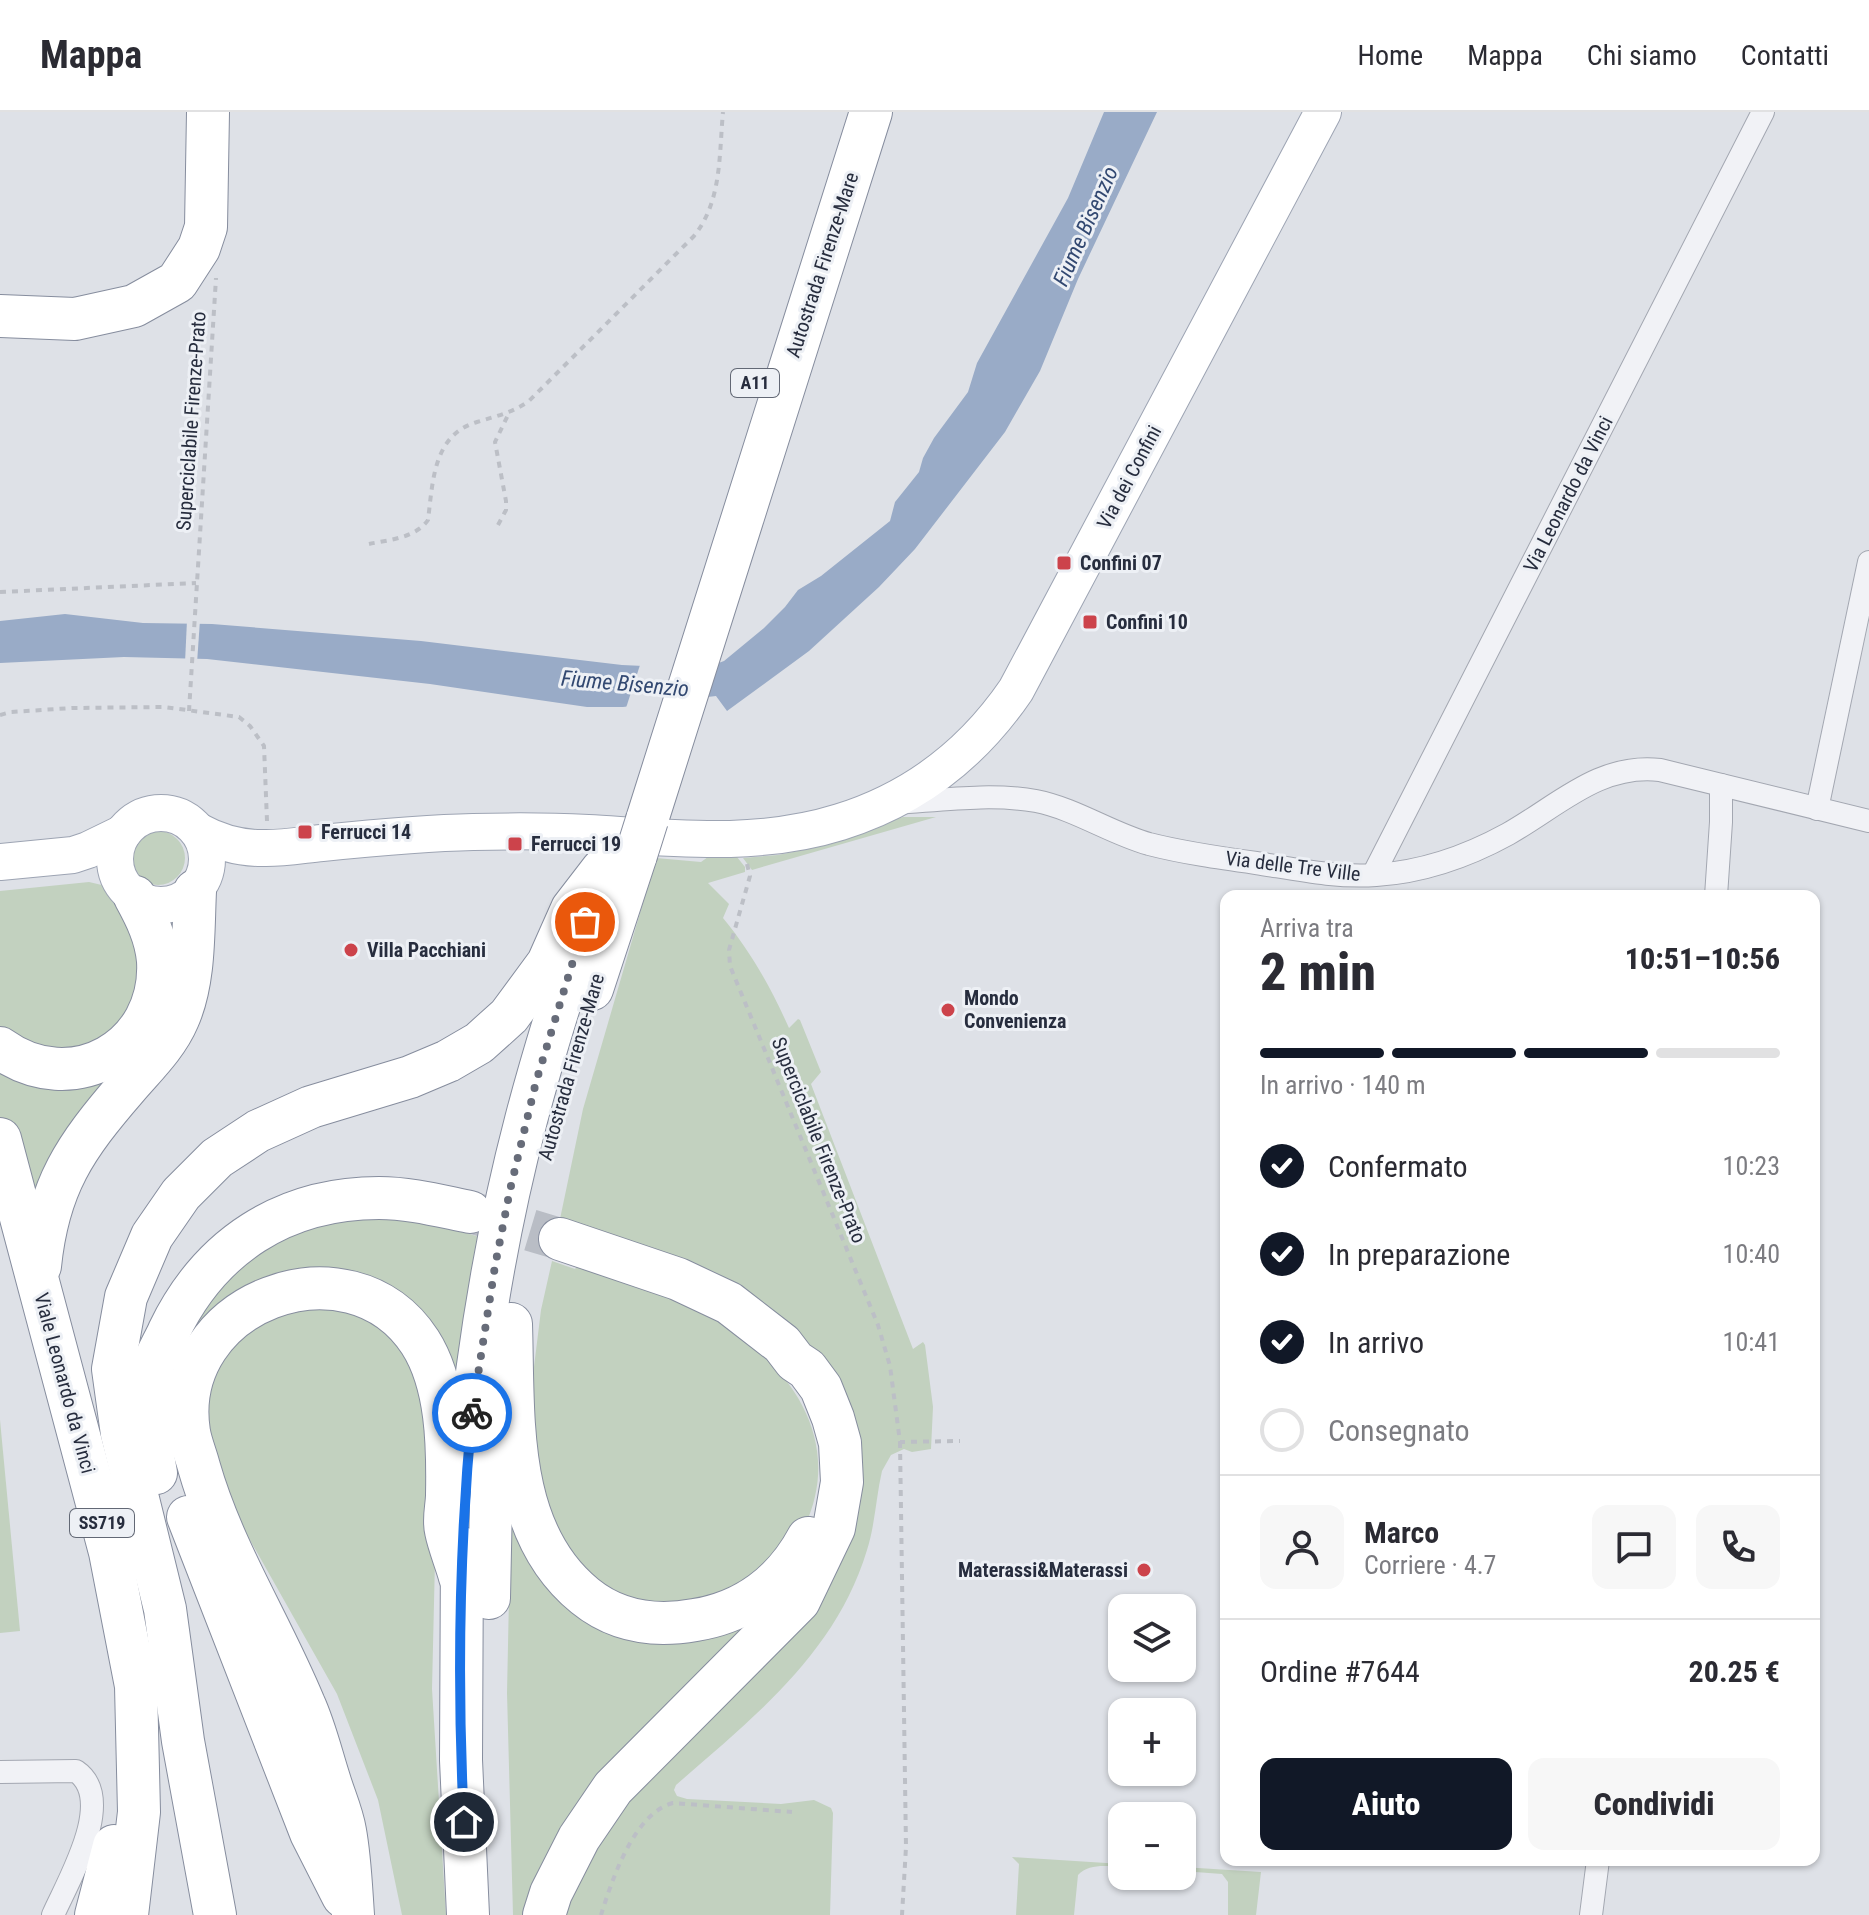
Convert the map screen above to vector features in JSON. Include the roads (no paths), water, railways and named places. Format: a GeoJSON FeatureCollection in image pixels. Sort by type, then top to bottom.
{"type":"FeatureCollection","features":[{"type":"Feature","properties":{"kind":"highway"},"geometry":{"type":"LineString","coordinates":[[0,316],[75,319],[134,306],[177,282],[199,248],[206,227],[208,112]]}},
{"type":"Feature","properties":{"kind":"highway","name":"Autostrada Firenze-Mare"},"geometry":{"type":"LineString","coordinates":[[468,1915],[461,1760],[460,1577],[464,1495],[472,1408],[510,1190],[536,1082],[622,843],[684,654],[842,112]]}},
{"type":"Feature","properties":{"kind":"highway","name":"Autostrada Firenze-Mare"},"geometry":{"type":"LineString","coordinates":[[684,654],[871,112]]}},
{"type":"Feature","properties":{"kind":"highway"},"geometry":{"type":"LineString","coordinates":[[218,1915],[183,1741],[165,1609],[122,1434],[113,1369],[126,1297],[152,1236],[181,1194],[217,1158],[258,1131],[311,1107],[410,1077],[448,1061],[479,1043],[509,1016],[548,963],[572,909],[622,843]]}},
{"type":"Feature","properties":{"kind":"highway","name":"Autostrada Firenze-Mare"},"geometry":{"type":"LineString","coordinates":[[495,1915],[488,1712],[491,1501],[511,1324],[549,1137],[584,1014],[622,843]]}},
{"type":"Feature","properties":{"kind":"highway"},"geometry":{"type":"LineString","coordinates":[[39,1283],[42,1245],[51,1205],[69,1163],[94,1127],[166,1041],[180,1015],[189,976],[200,884]]}},
{"type":"Feature","properties":{"kind":"highway"},"geometry":{"type":"LineString","coordinates":[[0,1048],[13,1057],[47,1069],[81,1068],[112,1055],[136,1034],[154,998],[158,962],[150,926],[129,891]]}},
{"type":"Feature","properties":{"kind":"highway","name":"Viale Leonardo da Vinci"},"geometry":{"type":"LineString","coordinates":[[0,1139],[110,1552],[136,1686],[139,1812],[127,1915]]}},
{"type":"Feature","properties":{"kind":"highway"},"geometry":{"type":"LineString","coordinates":[[218,1915],[212,1734],[190,1600],[157,1477],[148,1430],[152,1369],[176,1317],[198,1280],[228,1250],[269,1224],[300,1212],[341,1202],[378,1198],[406,1199],[470,1212]]}},
{"type":"Feature","properties":{"kind":"highway","name":"Viale Leonardo da Vinci"},"geometry":{"type":"LineString","coordinates":[[0,1211],[92,1559],[117,1689],[120,1808],[106,1915]]}},
{"type":"Feature","properties":{"kind":"highway"},"geometry":{"type":"LineString","coordinates":[[511,1324],[516,1444],[523,1490],[534,1529],[569,1583],[601,1608],[646,1623],[677,1623],[732,1610],[760,1596],[777,1581],[802,1549],[825,1490],[827,1464],[816,1414],[795,1361],[782,1344],[729,1303],[678,1279],[560,1239]]}},
{"type":"Feature","properties":{"kind":"highway"},"geometry":{"type":"LineString","coordinates":[[0,1254],[31,1364],[50,1407]]}},
{"type":"Feature","properties":{"kind":"highway"},"geometry":{"type":"LineString","coordinates":[[353,1915],[345,1829],[305,1706],[212,1510],[189,1432],[188,1403],[199,1364],[222,1326],[265,1298],[311,1289],[353,1294],[380,1304],[401,1321],[419,1340],[435,1370],[446,1458],[445,1528],[460,1577]]}},
{"type":"Feature","properties":{"kind":"highway"},"geometry":{"type":"LineString","coordinates":[[176,1317],[166,1372],[164,1427],[186,1510],[311,1833],[353,1915]]}},
{"type":"Feature","properties":{"kind":"highway"},"geometry":{"type":"LineString","coordinates":[[544,1915],[551,1893],[579,1838],[613,1788],[799,1601],[829,1542],[838,1515],[842,1482],[840,1443],[821,1388],[807,1369],[795,1361]]}},
{"type":"Feature","properties":{"kind":"highway"},"geometry":{"type":"LineString","coordinates":[[96,1915],[114,1845]]}},
{"type":"Feature","properties":{"kind":"main road","name":"Via dei Confini"},"geometry":{"type":"LineString","coordinates":[[259,838],[528,831],[679,839],[755,839],[806,831],[888,803],[931,778],[971,746],[996,719],[1016,690],[1323,112]]}},
{"type":"Feature","properties":{"kind":"main road"},"geometry":{"type":"LineString","coordinates":[[129,891],[117,873],[117,845],[133,822],[161,812],[176,815],[198,831],[206,846],[208,861],[200,884]]}},
{"type":"Feature","properties":{"kind":"main road"},"geometry":{"type":"LineString","coordinates":[[198,831],[221,843],[259,838]]}},
{"type":"Feature","properties":{"kind":"main road"},"geometry":{"type":"LineString","coordinates":[[0,862],[73,855],[123,833]]}},
{"type":"Feature","properties":{"kind":"main road"},"geometry":{"type":"LineString","coordinates":[[0,886],[103,878],[147,903],[160,906],[185,899],[225,862],[259,838]]}},
{"type":"Feature","properties":{"kind":"street","name":"Via Leonardo da Vinci"},"geometry":{"type":"LineString","coordinates":[[1373,875],[1763,112]]}},
{"type":"Feature","properties":{"kind":"street"},"geometry":{"type":"LineString","coordinates":[[1817,809],[1864,606],[1869,562]]}},
{"type":"Feature","properties":{"kind":"street","name":"Via delle Tre Ville"},"geometry":{"type":"LineString","coordinates":[[888,803],[971,799],[1034,801],[1085,816],[1149,844],[1277,866],[1336,874],[1373,875],[1426,867],[1478,848],[1509,833],[1587,783],[1615,772],[1660,770],[1869,821]]}},
{"type":"Feature","properties":{"kind":"street"},"geometry":{"type":"LineString","coordinates":[[1716,890],[1721,785]]}},
{"type":"Feature","properties":{"kind":"street"},"geometry":{"type":"LineString","coordinates":[[0,1772],[76,1771],[90,1786],[93,1805],[90,1826],[53,1915]]}},
{"type":"Feature","properties":{"kind":"street"},"geometry":{"type":"LineString","coordinates":[[1591,1915],[1597,1866]]}},
{"type":"Feature","properties":{"kind":"water","name":"Fiume Bisenzio"},"geometry":{"type":"Polygon","coordinates":[[[1104,112],[1157,112],[1078,279],[1040,371],[1005,432],[915,549],[879,587],[809,651],[727,711],[716,696],[623,707],[587,707],[430,684],[207,659],[124,657],[0,663],[0,621],[65,614],[143,623],[212,624],[421,641],[622,665],[687,668],[724,661],[764,628],[798,590],[821,576],[890,521],[895,502],[919,472],[934,438],[968,392],[977,363],[1068,198],[1104,112]]]}},
{"type":"Feature","properties":{"kind":"tunnel"},"geometry":{"type":"LineString","coordinates":[[470,1212],[560,1239]]}},
{"type":"Feature","properties":{"kind":"place","name":"Confini 07"},"geometry":{"type":"Point","coordinates":[1064,563]}},
{"type":"Feature","properties":{"kind":"place","name":"Confini 10"},"geometry":{"type":"Point","coordinates":[1090,622]}},
{"type":"Feature","properties":{"kind":"place","name":"Ferrucci 14"},"geometry":{"type":"Point","coordinates":[305,832]}},
{"type":"Feature","properties":{"kind":"place","name":"Ferrucci 19"},"geometry":{"type":"Point","coordinates":[515,844]}},
{"type":"Feature","properties":{"kind":"place","name":"Villa Pacchiani"},"geometry":{"type":"Point","coordinates":[351,950]}},
{"type":"Feature","properties":{"kind":"place","name":"Mondo Convenienza"},"geometry":{"type":"Point","coordinates":[948,1010]}},
{"type":"Feature","properties":{"kind":"place","name":"Materassi&Materassi"},"geometry":{"type":"Point","coordinates":[1144,1570]}}]}
